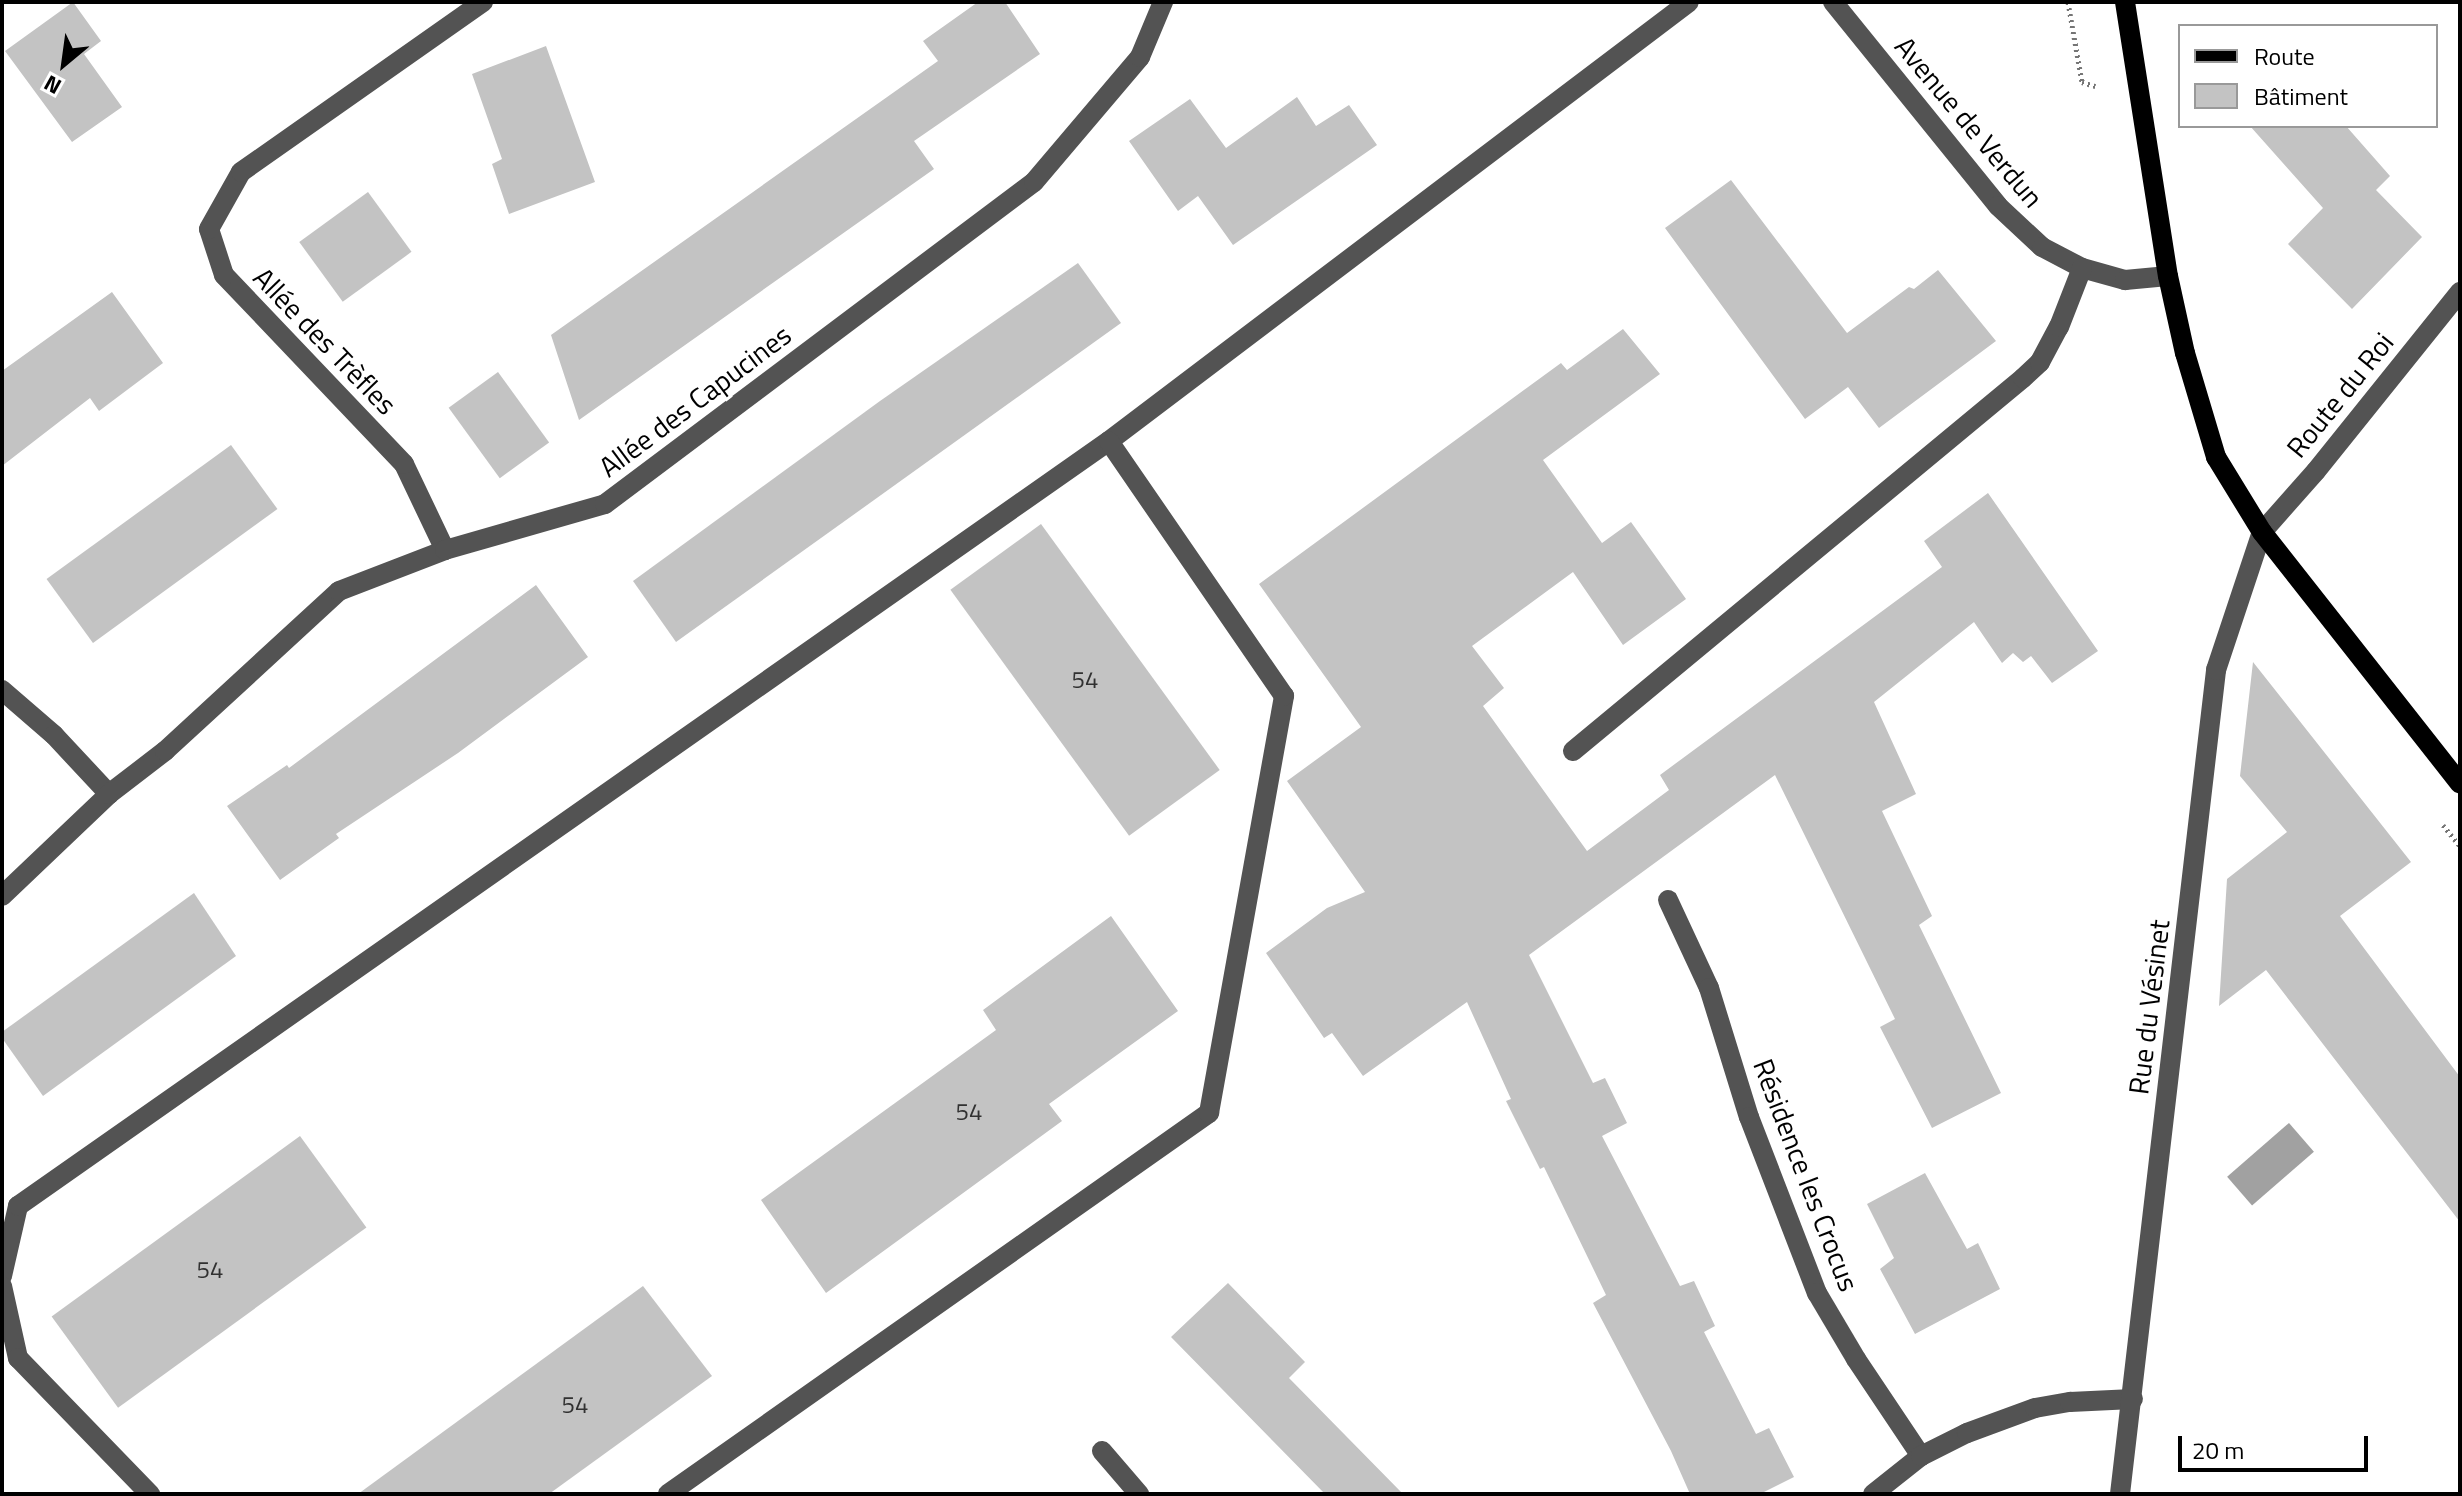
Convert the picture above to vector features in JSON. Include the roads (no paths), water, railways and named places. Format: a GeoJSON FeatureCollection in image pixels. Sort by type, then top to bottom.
{"type":"FeatureCollection","features":[{"type":"Feature","properties":{"kind":"main road"},"geometry":{"type":"LineString","coordinates":[[2125,2],[2168,276],[2185,353],[2216,457],[2262,532],[2460,784]]}},
{"type":"Feature","properties":{"kind":"street","name":"Allée des Trèfles"},"geometry":{"type":"LineString","coordinates":[[445,550],[404,464],[224,275],[209,229],[241,172],[483,2]]}},
{"type":"Feature","properties":{"kind":"street","name":"Allée des Capucines"},"geometry":{"type":"LineString","coordinates":[[2,896],[109,794],[165,751],[339,591],[445,550],[605,504],[1034,182],[1140,57],[1163,2]]}},
{"type":"Feature","properties":{"kind":"street"},"geometry":{"type":"LineString","coordinates":[[2,1276],[10,1210],[1109,441],[1689,2]]}},
{"type":"Feature","properties":{"kind":"street","name":"Avenue de Verdun"},"geometry":{"type":"LineString","coordinates":[[1833,2],[1998,206],[2042,247],[2082,268],[2125,280],[2168,276]]}},
{"type":"Feature","properties":{"kind":"street"},"geometry":{"type":"LineString","coordinates":[[1573,751],[2040,362],[2059,327],[2082,268]]}},
{"type":"Feature","properties":{"kind":"street","name":"Route du Roi"},"geometry":{"type":"LineString","coordinates":[[2262,532],[2316,471],[2460,292]]}},
{"type":"Feature","properties":{"kind":"street"},"geometry":{"type":"LineString","coordinates":[[668,1494],[1209,1113],[1284,696],[1109,441]]}},
{"type":"Feature","properties":{"kind":"street","name":"Rue du Vésinet"},"geometry":{"type":"LineString","coordinates":[[2120,1494],[2216,670],[2262,532]]}},
{"type":"Feature","properties":{"kind":"street"},"geometry":{"type":"LineString","coordinates":[[2,690],[54,735],[109,794]]}},
{"type":"Feature","properties":{"kind":"street","name":"Résidence les Crocus"},"geometry":{"type":"LineString","coordinates":[[1668,900],[1709,988],[1749,1117],[1817,1293],[1856,1359],[1921,1456]]}},
{"type":"Feature","properties":{"kind":"street"},"geometry":{"type":"LineString","coordinates":[[2,1286],[18,1358],[150,1494]]}},
{"type":"Feature","properties":{"kind":"street"},"geometry":{"type":"LineString","coordinates":[[1873,1494],[1921,1456],[1967,1433],[2035,1408],[2133,1399]]}},
{"type":"Feature","properties":{"kind":"street"},"geometry":{"type":"LineString","coordinates":[[1102,1451],[1139,1494]]}}]}
